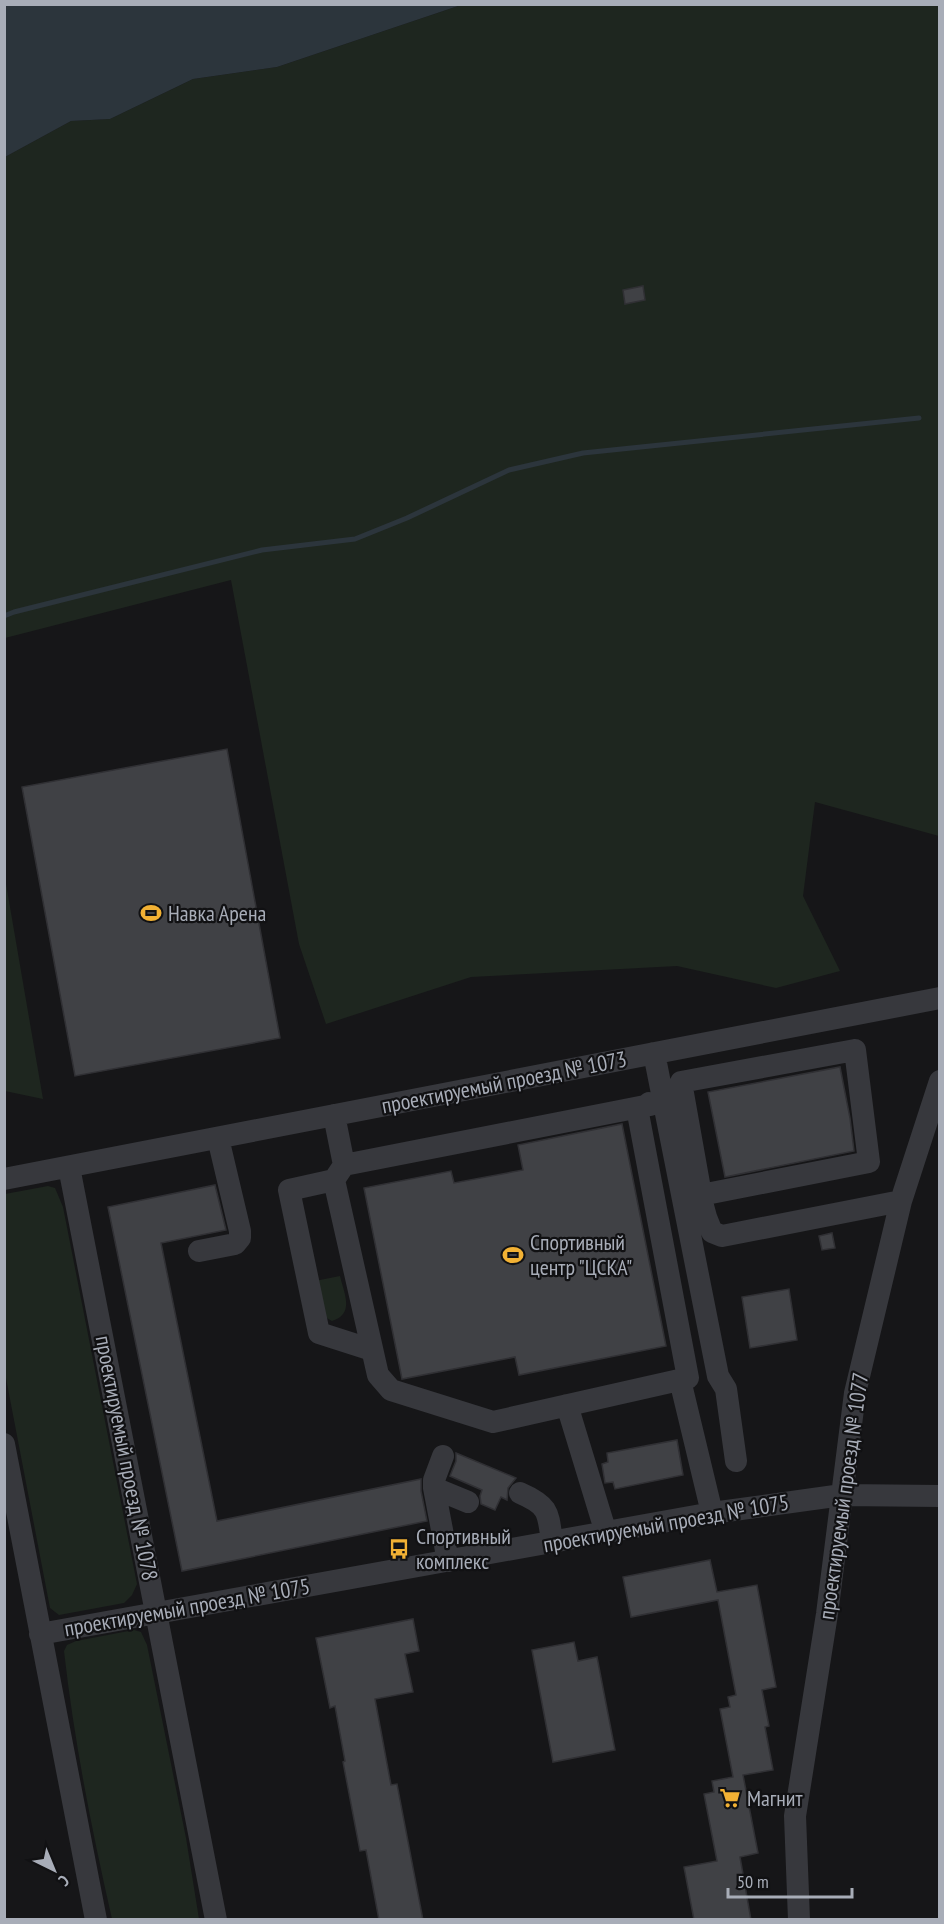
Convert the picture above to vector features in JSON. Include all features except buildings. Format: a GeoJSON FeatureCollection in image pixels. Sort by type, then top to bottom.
{"type":"FeatureCollection","features":[{"type":"Feature","properties":{"kind":"street","name":"проектируемый проезд № 1073"},"geometry":{"type":"LineString","coordinates":[[69,1167],[939,998]]}},
{"type":"Feature","properties":{"kind":"street"},"geometry":{"type":"LineString","coordinates":[[701,1195],[869,1162],[855,1050],[681,1082],[701,1195],[706,1217],[712,1232],[722,1236],[901,1201]]}},
{"type":"Feature","properties":{"kind":"street"},"geometry":{"type":"LineString","coordinates":[[372,1350],[319,1333],[288,1190],[339,1172],[650,1105],[647,1054]]}},
{"type":"Feature","properties":{"kind":"street"},"geometry":{"type":"LineString","coordinates":[[647,1054],[718,1376],[726,1389],[736,1461]]}},
{"type":"Feature","properties":{"kind":"street","name":"проектируемый проезд № 1077"},"geometry":{"type":"LineString","coordinates":[[799,1920],[795,1816],[827,1614],[855,1393],[901,1201],[939,1081]]}},
{"type":"Feature","properties":{"kind":"street"},"geometry":{"type":"LineString","coordinates":[[334,1115],[339,1172],[378,1375],[391,1390],[493,1422],[688,1378],[637,1107]]}},
{"type":"Feature","properties":{"kind":"street"},"geometry":{"type":"LineString","coordinates":[[199,1251],[235,1244],[240,1238],[218,1138]]}},
{"type":"Feature","properties":{"kind":"street"},"geometry":{"type":"LineString","coordinates":[[4,1179],[69,1167]]}},
{"type":"Feature","properties":{"kind":"street","name":"проектируемый проезд № 1078"},"geometry":{"type":"LineString","coordinates":[[69,1167],[216,1920]]}},
{"type":"Feature","properties":{"kind":"street"},"geometry":{"type":"LineString","coordinates":[[680,1380],[712,1514]]}},
{"type":"Feature","properties":{"kind":"street"},"geometry":{"type":"LineString","coordinates":[[567,1405],[606,1533]]}},
{"type":"Feature","properties":{"kind":"street"},"geometry":{"type":"LineString","coordinates":[[4,1444],[96,1920]]}},
{"type":"Feature","properties":{"kind":"street"},"geometry":{"type":"LineString","coordinates":[[443,1456],[434,1480],[434,1488],[448,1561]]}},
{"type":"Feature","properties":{"kind":"street"},"geometry":{"type":"LineString","coordinates":[[434,1488],[468,1502]]}},
{"type":"Feature","properties":{"kind":"street"},"geometry":{"type":"LineString","coordinates":[[520,1493],[545,1508],[552,1542]]}},
{"type":"Feature","properties":{"kind":"street","name":"проектируемый проезд № 1075"},"geometry":{"type":"LineString","coordinates":[[40,1634],[712,1514],[842,1495],[939,1496]]}},
{"type":"Feature","properties":{"kind":"shaded area"},"geometry":{"type":"Polygon","coordinates":[[[5,4],[461,5],[277,67],[193,79],[110,119],[71,121],[5,157],[5,4]]]}},
{"type":"Feature","properties":{"kind":"shaded area"},"geometry":{"type":"Polygon","coordinates":[[[461,5],[939,5],[939,836],[815,802],[803,896],[840,971],[776,988],[677,966],[471,977],[326,1024],[299,944],[231,580],[5,638],[5,157],[71,121],[110,119],[193,79],[277,67],[461,5]]]}},
{"type":"Feature","properties":{"kind":"shaded area"},"geometry":{"type":"Polygon","coordinates":[[[5,878],[43,1099],[5,1091],[5,878]]]}},
{"type":"Feature","properties":{"kind":"shaded area"},"geometry":{"type":"Polygon","coordinates":[[[48,1186],[55,1188],[63,1207],[137,1584],[132,1595],[124,1603],[59,1615],[50,1608],[5,1373],[5,1194],[48,1186]]]}},
{"type":"Feature","properties":{"kind":"shaded area"},"geometry":{"type":"Polygon","coordinates":[[[340,1276],[346,1308],[339,1318],[332,1321],[325,1317],[315,1281],[340,1276]]]}},
{"type":"Feature","properties":{"kind":"shaded area"},"geometry":{"type":"Polygon","coordinates":[[[134,1630],[141,1632],[147,1645],[186,1838],[199,1919],[112,1919],[97,1853],[84,1786],[64,1651],[67,1645],[76,1641],[134,1630]]]}},
{"type":"Feature","properties":{"kind":"waterway"},"geometry":{"type":"LineString","coordinates":[[4,616],[262,550],[355,539],[407,518],[509,470],[583,453],[919,418]]}},
{"type":"Feature","properties":{"kind":"place","name":"Навка Арена"},"geometry":{"type":"Point","coordinates":[151,913]}},
{"type":"Feature","properties":{"kind":"place","name":"Спортивный центр \"ЦСКА\""},"geometry":{"type":"Point","coordinates":[513,1255]}},
{"type":"Feature","properties":{"kind":"place","name":"Спортивный комплекс"},"geometry":{"type":"Point","coordinates":[399,1549]}},
{"type":"Feature","properties":{"kind":"place","name":"Магнит"},"geometry":{"type":"Point","coordinates":[730,1798]}}]}
